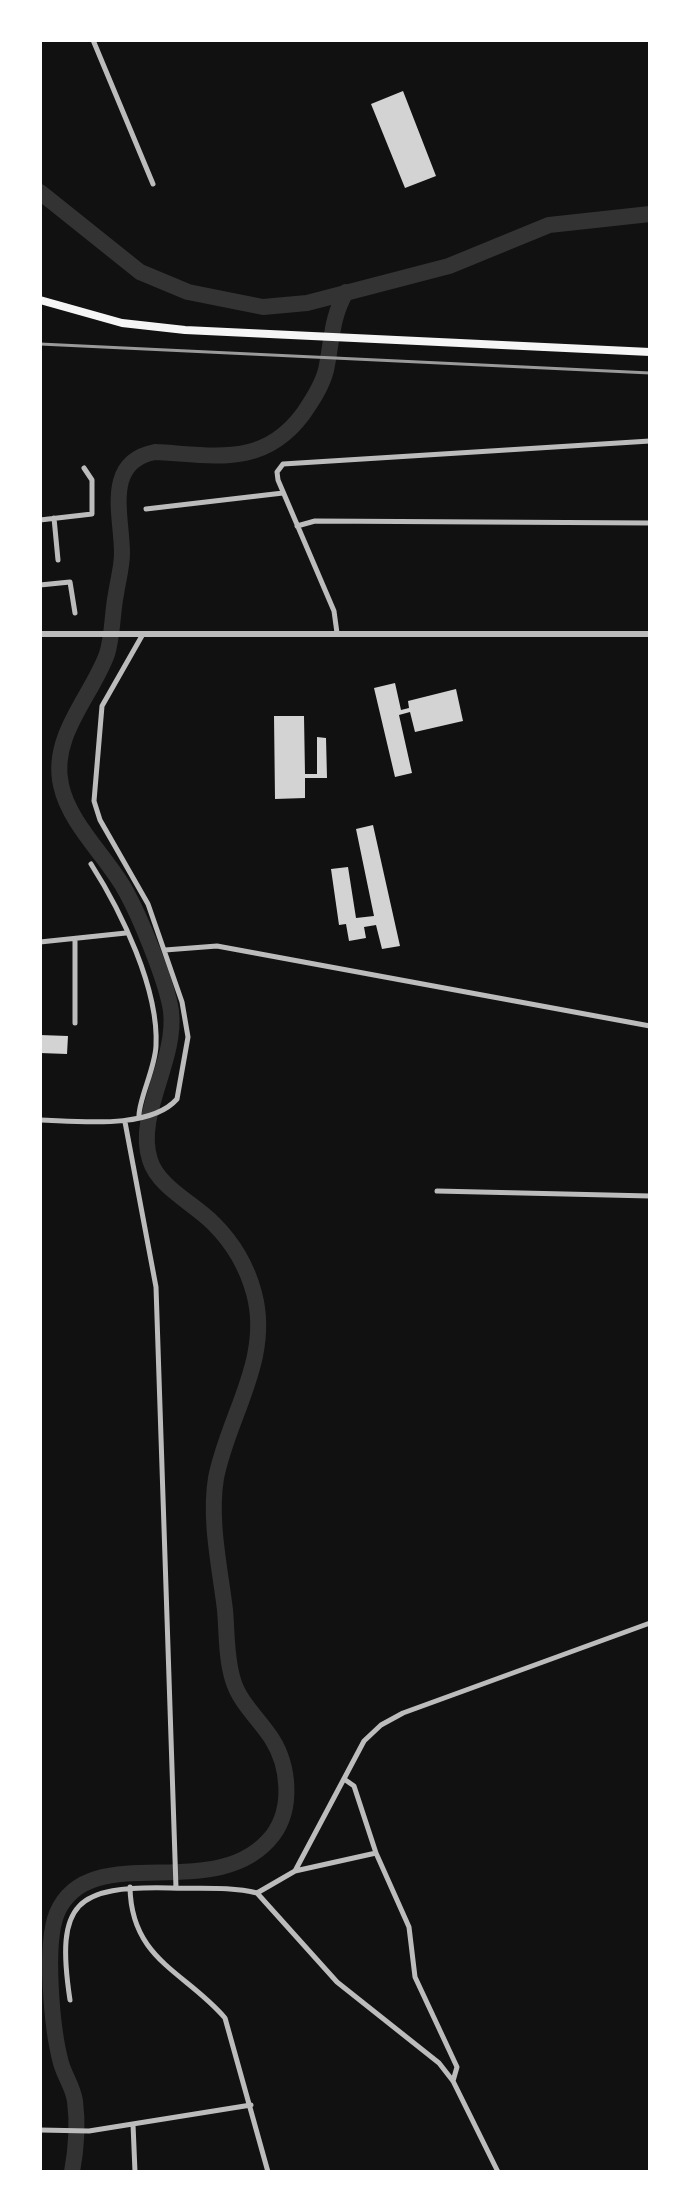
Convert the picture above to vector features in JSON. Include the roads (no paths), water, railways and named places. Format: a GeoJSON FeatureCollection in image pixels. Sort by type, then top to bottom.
{"type":"FeatureCollection","features":[{"type":"Feature","properties":{"kind":"main road"},"geometry":{"type":"LineString","coordinates":[[40,300],[122,323],[185,330],[650,352]]}},
{"type":"Feature","properties":{"kind":"street"},"geometry":{"type":"LineString","coordinates":[[93,40],[153,184]]}},
{"type":"Feature","properties":{"kind":"street"},"geometry":{"type":"LineString","coordinates":[[337,633],[334,611],[283,493],[277,472],[290,462],[650,441]]}},
{"type":"Feature","properties":{"kind":"street"},"geometry":{"type":"LineString","coordinates":[[40,520],[92,514],[92,480],[84,468]]}},
{"type":"Feature","properties":{"kind":"street"},"geometry":{"type":"LineString","coordinates":[[146,509],[283,493]]}},
{"type":"Feature","properties":{"kind":"street"},"geometry":{"type":"LineString","coordinates":[[54,518],[58,560]]}},
{"type":"Feature","properties":{"kind":"street"},"geometry":{"type":"LineString","coordinates":[[297,526],[315,521],[650,523]]}},
{"type":"Feature","properties":{"kind":"street"},"geometry":{"type":"LineString","coordinates":[[40,585],[70,582],[75,613]]}},
{"type":"Feature","properties":{"kind":"street"},"geometry":{"type":"LineString","coordinates":[[40,634],[650,634]]}},
{"type":"Feature","properties":{"kind":"street"},"geometry":{"type":"LineString","coordinates":[[40,1120],[125,1122],[170,1106],[177,1099],[188,1037],[182,1002],[148,904],[100,820],[94,793],[102,706],[143,634]]}},
{"type":"Feature","properties":{"kind":"street"},"geometry":{"type":"LineString","coordinates":[[91,864],[127,933],[154,1007],[157,1043],[139,1117]]}},
{"type":"Feature","properties":{"kind":"street"},"geometry":{"type":"LineString","coordinates":[[40,942],[127,933]]}},
{"type":"Feature","properties":{"kind":"street"},"geometry":{"type":"LineString","coordinates":[[75,940],[75,1023]]}},
{"type":"Feature","properties":{"kind":"street"},"geometry":{"type":"LineString","coordinates":[[165,950],[217,946],[650,1026]]}},
{"type":"Feature","properties":{"kind":"street"},"geometry":{"type":"LineString","coordinates":[[125,1122],[156,1287],[176,1888]]}},
{"type":"Feature","properties":{"kind":"street"},"geometry":{"type":"LineString","coordinates":[[437,1191],[650,1196]]}},
{"type":"Feature","properties":{"kind":"street"},"geometry":{"type":"LineString","coordinates":[[295,1871],[364,1741],[392,1719],[650,1623]]}},
{"type":"Feature","properties":{"kind":"street"},"geometry":{"type":"LineString","coordinates":[[344,1779],[354,1786],[376,1853],[409,1927],[415,1977],[457,2067],[453,2081]]}},
{"type":"Feature","properties":{"kind":"street"},"geometry":{"type":"LineString","coordinates":[[70,2000],[67,1934],[76,1909],[94,1893],[130,1887],[257,1893],[295,1871],[376,1853]]}},
{"type":"Feature","properties":{"kind":"street"},"geometry":{"type":"LineString","coordinates":[[130,1887],[144,1944],[165,1967],[212,2002],[225,2018],[268,2172]]}},
{"type":"Feature","properties":{"kind":"street"},"geometry":{"type":"LineString","coordinates":[[257,1893],[337,1982],[426,2050],[453,2081],[498,2172]]}},
{"type":"Feature","properties":{"kind":"street"},"geometry":{"type":"LineString","coordinates":[[40,2130],[89,2131],[251,2105]]}},
{"type":"Feature","properties":{"kind":"street"},"geometry":{"type":"LineString","coordinates":[[133,2124],[135,2172]]}},
{"type":"Feature","properties":{"kind":"waterway"},"geometry":{"type":"LineString","coordinates":[[40,192],[140,272],[188,292],[263,307],[307,303],[449,266],[549,225],[650,214]]}},
{"type":"Feature","properties":{"kind":"waterway"},"geometry":{"type":"LineString","coordinates":[[72,2172],[76,2137],[75,2101],[61,2063],[52,2009],[51,1945],[57,1913],[73,1891],[97,1879],[220,1867],[249,1856],[273,1835],[279,1824],[284,1812],[286,1787],[278,1750],[240,1696],[233,1680],[214,1527],[216,1478],[253,1364],[257,1341],[258,1317],[254,1293],[243,1265],[227,1239],[161,1179],[150,1160],[148,1125],[168,1049],[171,1011],[152,948],[130,900],[79,826],[65,799],[59,767],[61,750],[109,647],[122,558],[119,492],[128,467],[139,458],[155,452],[217,456],[254,451],[288,431],[303,414],[322,382],[335,321],[346,292]]}},
{"type":"Feature","properties":{"kind":"railway"},"geometry":{"type":"LineString","coordinates":[[40,344],[650,373]]}}]}
